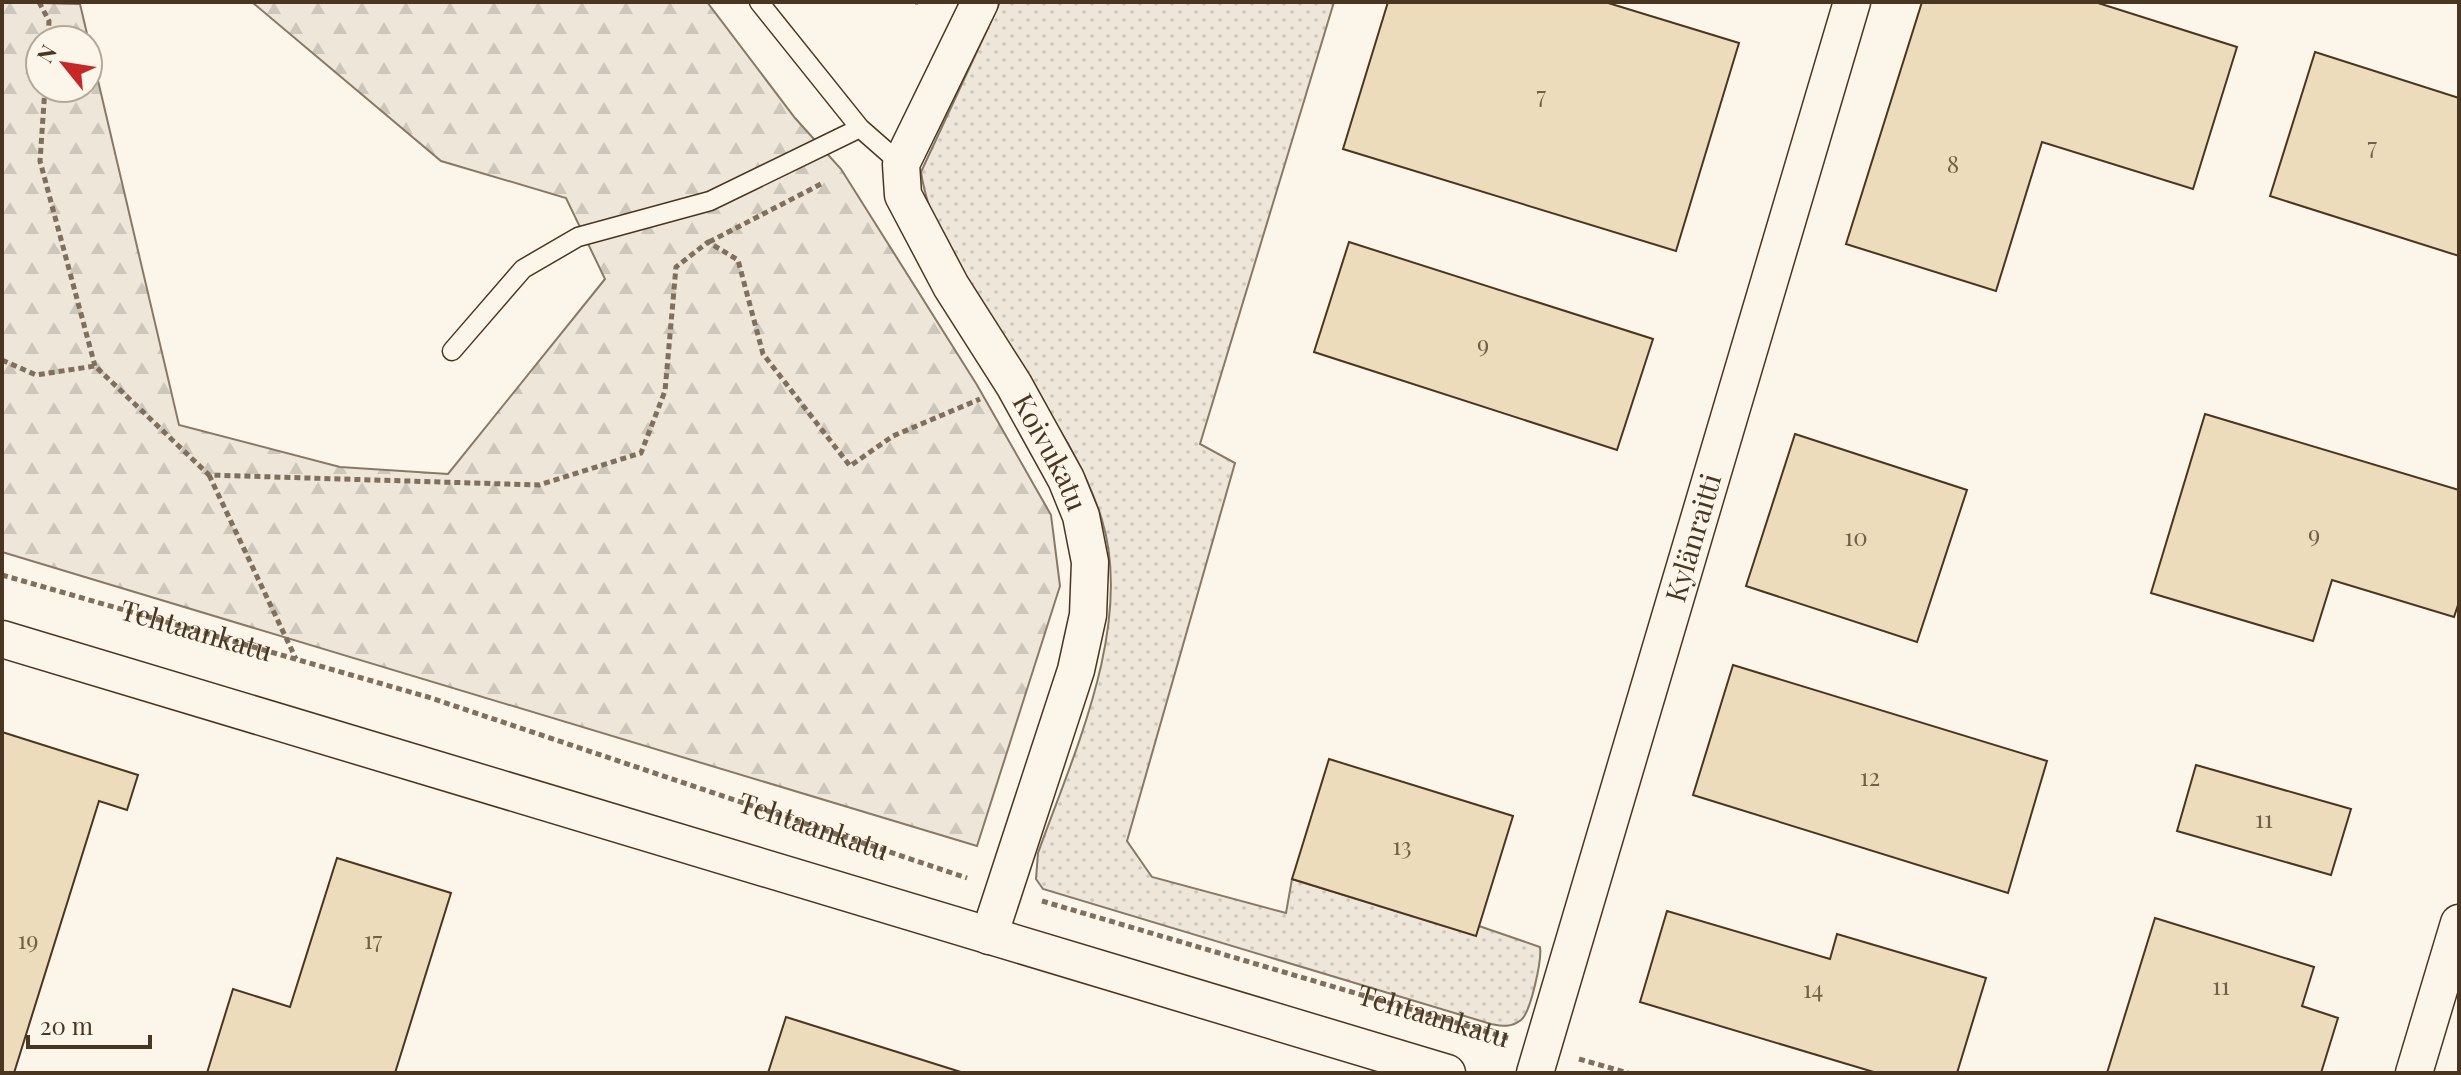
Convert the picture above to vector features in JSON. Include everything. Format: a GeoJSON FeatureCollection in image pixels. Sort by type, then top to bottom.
{"type":"FeatureCollection","features":[{"type":"Feature","properties":{"kind":"street"},"geometry":{"type":"LineString","coordinates":[[901,164],[980,2]]}},
{"type":"Feature","properties":{"kind":"street","name":"Kylänraitti"},"geometry":{"type":"LineString","coordinates":[[1538,1060],[1852,2]]}},
{"type":"Feature","properties":{"kind":"street","name":"Koivukatu"},"geometry":{"type":"LineString","coordinates":[[901,164],[903,195],[919,226],[951,286],[1014,385],[1066,479],[1081,516],[1090,562],[1088,615],[1076,670],[989,936]]}},
{"type":"Feature","properties":{"kind":"street","name":"Tehtaankatu"},"geometry":{"type":"LineString","coordinates":[[2,639],[1447,1073]]}},
{"type":"Feature","properties":{"kind":"street"},"geometry":{"type":"LineString","coordinates":[[2414,1073],[2459,923]]}},
{"type":"Feature","properties":{"kind":"lane"},"geometry":{"type":"LineString","coordinates":[[759,2],[860,128],[901,164]]}},
{"type":"Feature","properties":{"kind":"lane"},"geometry":{"type":"LineString","coordinates":[[452,351],[523,269],[578,237],[710,201],[860,128]]}},
{"type":"Feature","properties":{"kind":"path"},"geometry":{"type":"LineString","coordinates":[[39,2],[49,24]]}},
{"type":"Feature","properties":{"kind":"path"},"geometry":{"type":"LineString","coordinates":[[44,104],[40,161],[95,366],[209,475],[296,659]]}},
{"type":"Feature","properties":{"kind":"path"},"geometry":{"type":"LineString","coordinates":[[209,475],[539,485],[641,453],[665,391],[676,267],[708,242],[831,179]]}},
{"type":"Feature","properties":{"kind":"path"},"geometry":{"type":"LineString","coordinates":[[708,242],[738,260],[763,354],[850,466],[893,436],[1014,385]]}},
{"type":"Feature","properties":{"kind":"path"},"geometry":{"type":"LineString","coordinates":[[2,360],[36,375],[95,366]]}},
{"type":"Feature","properties":{"kind":"path","name":"Tehtaankatu"},"geometry":{"type":"LineString","coordinates":[[2,575],[428,697],[1004,890],[1538,1060],[1628,1073]]}},
{"type":"Feature","properties":{"kind":"green space"},"geometry":{"type":"Polygon","coordinates":[[[2,2],[80,4],[85,24],[24,24],[24,104],[104,104],[179,425],[340,467],[448,474],[605,279],[566,198],[441,161],[252,2],[707,2],[795,118],[841,169],[977,385],[1051,515],[1060,586],[977,846],[2,552],[2,2]]]}},
{"type":"Feature","properties":{"kind":"green space"},"geometry":{"type":"Polygon","coordinates":[[[1000,2],[1334,2],[1200,444],[1235,463],[1127,841],[1152,877],[1286,913],[1292,879],[1475,935],[1479,926],[1540,947],[1532,997],[1525,1015],[1517,1023],[1506,1026],[1491,1024],[1043,889],[1036,879],[1038,853],[1095,690],[1110,603],[1110,561],[1102,520],[1083,472],[953,259],[933,217],[921,172],[1000,2]]]}},
{"type":"Feature","properties":{"kind":"building"},"geometry":{"type":"Polygon","coordinates":[[[1388,2],[1605,2],[1739,43],[1676,251],[1343,149],[1388,2]]]}},
{"type":"Feature","properties":{"kind":"building"},"geometry":{"type":"Polygon","coordinates":[[[1922,2],[2095,2],[2237,47],[2193,189],[2042,142],[1996,291],[1846,244],[1922,2]]]}},
{"type":"Feature","properties":{"kind":"building"},"geometry":{"type":"Polygon","coordinates":[[[2315,52],[2459,98],[2459,256],[2270,196],[2315,52]]]}},
{"type":"Feature","properties":{"kind":"building"},"geometry":{"type":"Polygon","coordinates":[[[1349,242],[1653,339],[1617,450],[1314,352],[1349,242]]]}},
{"type":"Feature","properties":{"kind":"building"},"geometry":{"type":"Polygon","coordinates":[[[2205,414],[2459,490],[2459,602],[2454,617],[2332,580],[2313,641],[2151,593],[2205,414]]]}},
{"type":"Feature","properties":{"kind":"building"},"geometry":{"type":"Polygon","coordinates":[[[1795,434],[1967,490],[1917,642],[1746,586],[1795,434]]]}},
{"type":"Feature","properties":{"kind":"building"},"geometry":{"type":"Polygon","coordinates":[[[1733,665],[2047,761],[2008,893],[1693,795],[1733,665]]]}},
{"type":"Feature","properties":{"kind":"building"},"geometry":{"type":"Polygon","coordinates":[[[2,732],[138,775],[127,810],[99,801],[14,1073],[2,1073],[2,732]]]}},
{"type":"Feature","properties":{"kind":"building"},"geometry":{"type":"Polygon","coordinates":[[[1329,759],[1513,816],[1476,936],[1292,879],[1329,759]]]}},
{"type":"Feature","properties":{"kind":"building"},"geometry":{"type":"Polygon","coordinates":[[[2196,765],[2351,809],[2331,875],[2177,831],[2196,765]]]}},
{"type":"Feature","properties":{"kind":"building"},"geometry":{"type":"Polygon","coordinates":[[[337,858],[451,893],[395,1073],[207,1073],[233,989],[290,1007],[337,858]]]}},
{"type":"Feature","properties":{"kind":"building"},"geometry":{"type":"Polygon","coordinates":[[[1667,911],[1830,959],[1837,934],[1986,978],[1957,1073],[1877,1073],[1640,1002],[1667,911]]]}},
{"type":"Feature","properties":{"kind":"building"},"geometry":{"type":"Polygon","coordinates":[[[2155,918],[2314,967],[2302,1006],[2338,1018],[2321,1073],[2107,1073],[2155,918]]]}},
{"type":"Feature","properties":{"kind":"building"},"geometry":{"type":"Polygon","coordinates":[[[786,1017],[964,1073],[768,1073],[786,1017]]]}}]}
